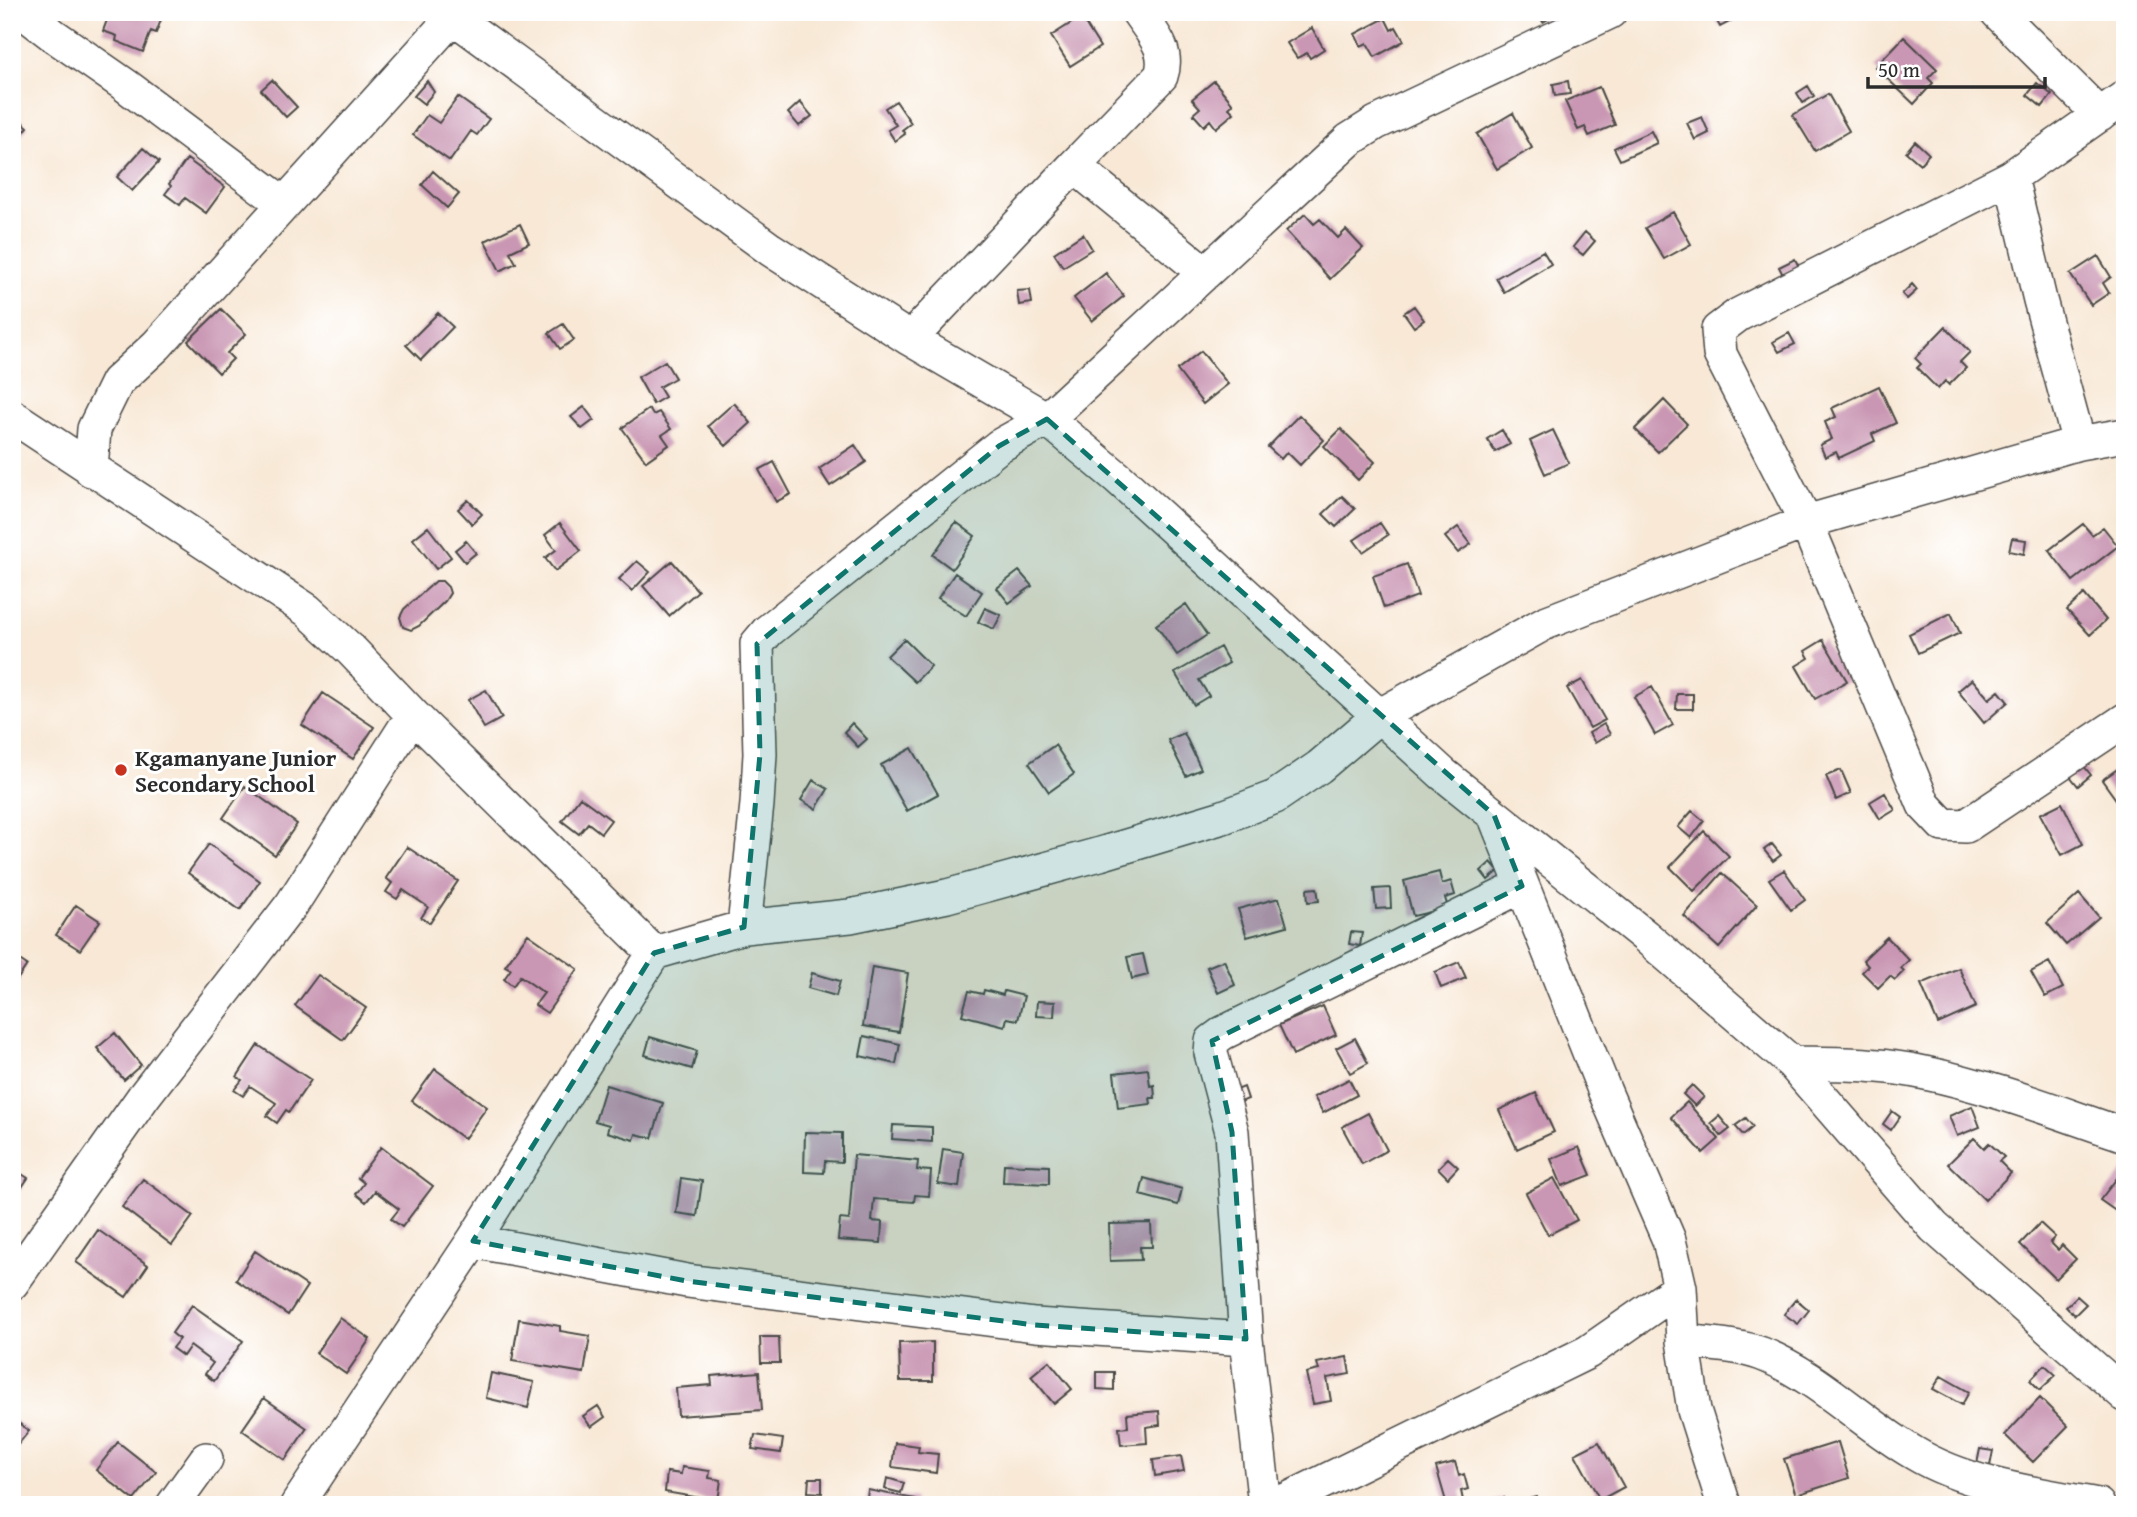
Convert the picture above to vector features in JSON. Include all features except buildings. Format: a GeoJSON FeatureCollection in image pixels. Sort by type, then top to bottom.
{"type":"FeatureCollection","features":[{"type":"Feature","properties":{"kind":"street"},"geometry":{"type":"LineString","coordinates":[[23,12],[60,24],[125,85],[284,204]]}},
{"type":"Feature","properties":{"kind":"street"},"geometry":{"type":"LineString","coordinates":[[910,339],[1161,76],[1165,63],[1163,51],[1138,12]]}},
{"type":"Feature","properties":{"kind":"street"},"geometry":{"type":"LineString","coordinates":[[744,927],[760,754],[757,644],[768,631],[999,446],[1047,419],[1349,139],[1376,123],[1610,12]]}},
{"type":"Feature","properties":{"kind":"street"},"geometry":{"type":"LineString","coordinates":[[1997,12],[2112,106],[2011,177],[1738,315],[1718,330],[1720,354],[1806,522],[1924,805],[1943,825],[1966,826],[2125,720]]}},
{"type":"Feature","properties":{"kind":"street"},"geometry":{"type":"LineString","coordinates":[[91,470],[94,429],[117,382],[157,345],[449,15],[770,249],[910,339],[1047,419],[1118,478],[1443,774],[1692,976],[1792,1063],[1934,1227],[2119,1380]]}},
{"type":"Feature","properties":{"kind":"street"},"geometry":{"type":"LineString","coordinates":[[1074,166],[1205,273]]}},
{"type":"Feature","properties":{"kind":"street"},"geometry":{"type":"LineString","coordinates":[[2011,177],[2040,300],[2079,443]]}},
{"type":"Feature","properties":{"kind":"street"},"geometry":{"type":"LineString","coordinates":[[12,416],[307,610],[352,650],[413,715],[654,953]]}},
{"type":"Feature","properties":{"kind":"street"},"geometry":{"type":"LineString","coordinates":[[297,1505],[473,1241],[654,953],[744,927],[850,916],[947,895],[1100,855],[1223,817],[1275,797],[1318,767],[1379,716],[1545,623],[1806,522],[2079,443],[2121,445]]}},
{"type":"Feature","properties":{"kind":"street"},"geometry":{"type":"LineString","coordinates":[[12,1283],[144,1096],[292,904],[413,715]]}},
{"type":"Feature","properties":{"kind":"street"},"geometry":{"type":"LineString","coordinates":[[1494,815],[1605,1092],[1669,1240],[1680,1288],[1694,1410],[1724,1505]]}},
{"type":"Feature","properties":{"kind":"street"},"geometry":{"type":"LineString","coordinates":[[1265,1505],[1246,1339],[1233,1132],[1211,1053],[1212,1041],[1223,1033],[1522,886]]}},
{"type":"Feature","properties":{"kind":"street"},"geometry":{"type":"LineString","coordinates":[[1792,1063],[1866,1064],[1924,1072],[2125,1135]]}},
{"type":"Feature","properties":{"kind":"street"},"geometry":{"type":"LineString","coordinates":[[473,1241],[713,1285],[1035,1325],[1246,1339]]}},
{"type":"Feature","properties":{"kind":"street"},"geometry":{"type":"LineString","coordinates":[[1276,1505],[1588,1352],[1680,1288]]}},
{"type":"Feature","properties":{"kind":"street"},"geometry":{"type":"LineString","coordinates":[[1684,1341],[1761,1353],[1799,1372],[1915,1454],[1970,1478],[2020,1492],[2098,1505]]}},
{"type":"Feature","properties":{"kind":"street"},"geometry":{"type":"LineString","coordinates":[[173,1505],[205,1459]]}},
{"type":"Feature","properties":{"kind":"highlighted area"},"geometry":{"type":"Polygon","coordinates":[[[1047,419],[1494,815],[1522,886],[1212,1041],[1232,1132],[1246,1339],[1035,1325],[687,1281],[473,1241],[654,953],[744,927],[760,754],[757,644],[999,446],[1047,419]]]}},
{"type":"Feature","properties":{"kind":"place","name":"Kgamanyane Junior Secondary School"},"geometry":{"type":"Point","coordinates":[121,770]}}]}
